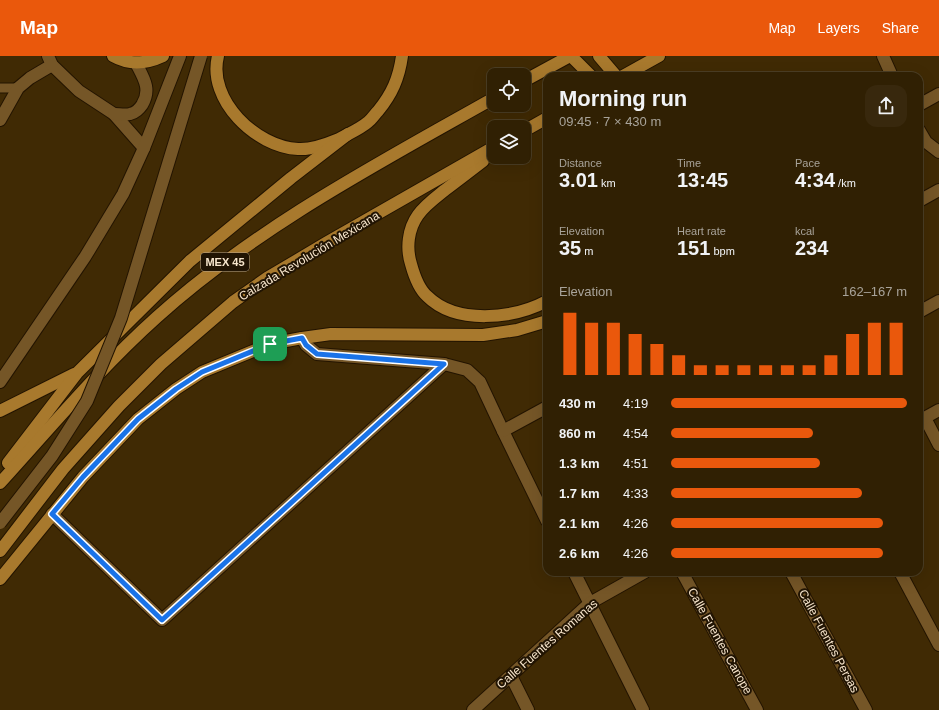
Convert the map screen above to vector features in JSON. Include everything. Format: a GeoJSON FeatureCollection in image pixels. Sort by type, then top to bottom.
{"type":"FeatureCollection","features":[{"type":"Feature","properties":{"kind":"main road"},"geometry":{"type":"LineString","coordinates":[[113,56],[125,61],[136,63],[153,60],[163,56]]}},
{"type":"Feature","properties":{"kind":"main road"},"geometry":{"type":"LineString","coordinates":[[218,56],[216,64],[217,81],[228,105],[237,116],[252,131],[279,145],[298,149],[329,143],[369,122],[389,97],[395,85],[402,56]]}},
{"type":"Feature","properties":{"kind":"main road"},"geometry":{"type":"LineString","coordinates":[[531,77],[570,56],[587,72]]}},
{"type":"Feature","properties":{"kind":"main road"},"geometry":{"type":"LineString","coordinates":[[599,56],[613,72]]}},
{"type":"Feature","properties":{"kind":"main road"},"geometry":{"type":"LineString","coordinates":[[630,72],[658,56]]}},
{"type":"Feature","properties":{"kind":"main road","name":"MEX 45"},"geometry":{"type":"LineString","coordinates":[[0,483],[118,353],[158,316],[216,268],[260,236],[304,208],[487,102]]}},
{"type":"Feature","properties":{"kind":"main road"},"geometry":{"type":"LineString","coordinates":[[531,127],[543,120]]}},
{"type":"Feature","properties":{"kind":"main road"},"geometry":{"type":"LineString","coordinates":[[0,474],[77,373],[190,261],[291,178],[348,134]]}},
{"type":"Feature","properties":{"kind":"main road","name":"Calzada Revolución Mexicana"},"geometry":{"type":"LineString","coordinates":[[0,551],[63,470],[119,406],[161,364],[233,302],[267,278],[326,242],[487,151]]}},
{"type":"Feature","properties":{"kind":"main road"},"geometry":{"type":"LineString","coordinates":[[487,157],[426,205],[417,215],[410,230],[407,253],[413,273],[426,296],[445,310],[455,313],[468,315],[496,315],[532,308],[543,303]]}},
{"type":"Feature","properties":{"kind":"main road"},"geometry":{"type":"LineString","coordinates":[[0,579],[83,477],[138,419],[176,389],[202,372],[270,344],[302,338],[331,334],[483,335],[517,330],[543,322]]}},
{"type":"Feature","properties":{"kind":"main road"},"geometry":{"type":"LineString","coordinates":[[0,411],[77,373]]}},
{"type":"Feature","properties":{"kind":"street"},"geometry":{"type":"LineString","coordinates":[[0,382],[93,245],[123,194],[144,148],[180,56]]}},
{"type":"Feature","properties":{"kind":"street"},"geometry":{"type":"LineString","coordinates":[[0,523],[52,456],[87,401],[121,318],[201,56]]}},
{"type":"Feature","properties":{"kind":"street"},"geometry":{"type":"LineString","coordinates":[[883,56],[890,72]]}},
{"type":"Feature","properties":{"kind":"street"},"geometry":{"type":"LineString","coordinates":[[0,120],[18,88],[50,60],[79,90],[114,114],[144,148]]}},
{"type":"Feature","properties":{"kind":"street"},"geometry":{"type":"LineString","coordinates":[[114,114],[130,114],[141,107],[146,98],[146,86],[136,63]]}},
{"type":"Feature","properties":{"kind":"street"},"geometry":{"type":"LineString","coordinates":[[923,103],[939,94]]}},
{"type":"Feature","properties":{"kind":"street"},"geometry":{"type":"LineString","coordinates":[[923,137],[926,142],[939,152]]}},
{"type":"Feature","properties":{"kind":"street"},"geometry":{"type":"LineString","coordinates":[[923,200],[939,190]]}},
{"type":"Feature","properties":{"kind":"street"},"geometry":{"type":"LineString","coordinates":[[923,310],[939,301]]}},
{"type":"Feature","properties":{"kind":"street"},"geometry":{"type":"LineString","coordinates":[[302,338],[306,345],[317,354],[444,364],[467,370],[480,382],[502,431],[543,511]]}},
{"type":"Feature","properties":{"kind":"street"},"geometry":{"type":"LineString","coordinates":[[52,514],[162,620],[444,364]]}},
{"type":"Feature","properties":{"kind":"street"},"geometry":{"type":"LineString","coordinates":[[502,431],[543,409]]}},
{"type":"Feature","properties":{"kind":"street"},"geometry":{"type":"LineString","coordinates":[[923,419],[939,410]]}},
{"type":"Feature","properties":{"kind":"street"},"geometry":{"type":"LineString","coordinates":[[923,421],[939,445]]}},
{"type":"Feature","properties":{"kind":"street"},"geometry":{"type":"LineString","coordinates":[[576,576],[643,710]]}},
{"type":"Feature","properties":{"kind":"street","name":"Calle Fuentes Romanas"},"geometry":{"type":"LineString","coordinates":[[473,710],[590,603],[638,576]]}},
{"type":"Feature","properties":{"kind":"street","name":"Calle Fuentes Canope"},"geometry":{"type":"LineString","coordinates":[[684,576],[757,710]]}},
{"type":"Feature","properties":{"kind":"street","name":"Calle Fuentes Persas"},"geometry":{"type":"LineString","coordinates":[[793,576],[866,710]]}},
{"type":"Feature","properties":{"kind":"street"},"geometry":{"type":"LineString","coordinates":[[902,576],[939,645]]}},
{"type":"Feature","properties":{"kind":"street"},"geometry":{"type":"LineString","coordinates":[[511,676],[528,710]]}},
{"type":"Feature","properties":{"kind":"lane"},"geometry":{"type":"LineString","coordinates":[[0,88],[18,88]]}},
{"type":"Feature","properties":{"kind":"route"},"geometry":{"type":"LineString","coordinates":[[302,338],[306,345],[317,354],[444,364],[162,620],[52,514],[83,477],[138,419],[176,389],[202,372],[270,344],[302,338]]}}]}
